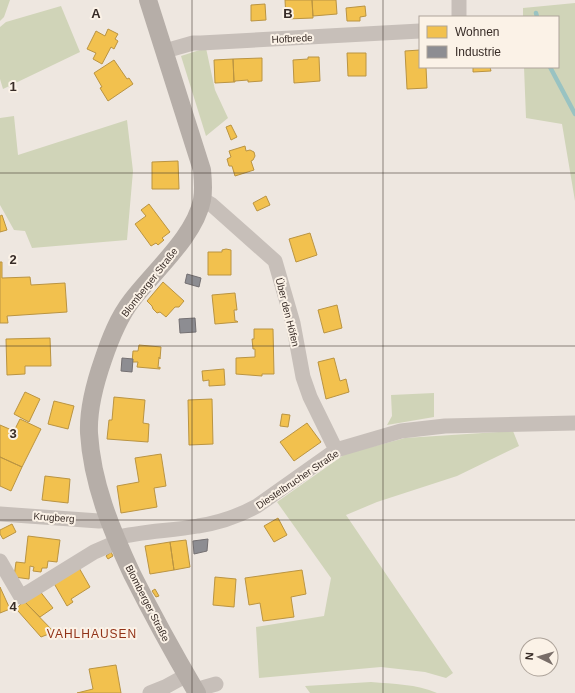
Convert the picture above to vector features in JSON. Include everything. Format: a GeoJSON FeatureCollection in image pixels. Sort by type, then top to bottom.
{"type":"FeatureCollection","features":[{"type":"Feature","properties":{"kind":"main road","name":"Blomberger Straße"},"geometry":{"type":"LineString","coordinates":[[148,0],[202,170],[202,199],[199,211],[192,225],[131,301],[118,322],[99,372],[90,414],[89,433],[96,479],[116,540],[148,604],[196,692]]}},
{"type":"Feature","properties":{"kind":"street"},"geometry":{"type":"LineString","coordinates":[[459,0],[459,16]]}},
{"type":"Feature","properties":{"kind":"street","name":"Hofbrede"},"geometry":{"type":"LineString","coordinates":[[165,51],[193,43],[419,31]]}},
{"type":"Feature","properties":{"kind":"street","name":"Über den Höfen"},"geometry":{"type":"LineString","coordinates":[[202,199],[212,205],[274,261],[293,323],[303,377],[310,397],[336,450]]}},
{"type":"Feature","properties":{"kind":"street","name":"Diestelbrucher Straße"},"geometry":{"type":"LineString","coordinates":[[0,561],[21,596],[116,540],[199,526],[247,512],[336,450],[401,431],[422,428],[575,423]]}},
{"type":"Feature","properties":{"kind":"street","name":"Krugberg"},"geometry":{"type":"LineString","coordinates":[[0,514],[99,521],[109,520]]}},
{"type":"Feature","properties":{"kind":"street"},"geometry":{"type":"LineString","coordinates":[[150,693],[187,675]]}},
{"type":"Feature","properties":{"kind":"street"},"geometry":{"type":"LineString","coordinates":[[196,692],[216,684]]}},
{"type":"Feature","properties":{"kind":"green space"},"geometry":{"type":"Polygon","coordinates":[[[0,0],[10,0],[4,17],[0,21],[0,0]]]}},
{"type":"Feature","properties":{"kind":"green space"},"geometry":{"type":"Polygon","coordinates":[[[575,3],[575,201],[562,124],[526,118],[524,68],[559,68],[559,16],[523,16],[523,8],[575,3]]]}},
{"type":"Feature","properties":{"kind":"green space"},"geometry":{"type":"Polygon","coordinates":[[[61,6],[80,52],[3,89],[0,79],[0,27],[6,22],[61,6]]]}},
{"type":"Feature","properties":{"kind":"green space"},"geometry":{"type":"Polygon","coordinates":[[[206,48],[215,90],[228,118],[206,136],[181,56],[206,48]]]}},
{"type":"Feature","properties":{"kind":"green space"},"geometry":{"type":"Polygon","coordinates":[[[14,116],[18,155],[127,120],[133,171],[127,240],[32,248],[25,231],[14,230],[0,205],[0,118],[14,116]]]}},
{"type":"Feature","properties":{"kind":"green space"},"geometry":{"type":"Polygon","coordinates":[[[434,393],[434,417],[387,425],[392,416],[391,395],[434,393]]]}},
{"type":"Feature","properties":{"kind":"green space"},"geometry":{"type":"Polygon","coordinates":[[[513,431],[519,446],[457,476],[377,502],[346,515],[453,673],[446,678],[425,672],[381,667],[259,678],[256,627],[324,616],[331,578],[277,502],[345,454],[405,438],[513,431]]]}},
{"type":"Feature","properties":{"kind":"green space"},"geometry":{"type":"Polygon","coordinates":[[[371,682],[413,686],[437,693],[310,693],[305,686],[371,682]]]}},
{"type":"Feature","properties":{"kind":"building: Wohnen"},"geometry":{"type":"Polygon","coordinates":[[[285,0],[312,0],[313,18],[286,19],[285,0]]]}},
{"type":"Feature","properties":{"kind":"building: Wohnen"},"geometry":{"type":"Polygon","coordinates":[[[312,0],[336,0],[337,14],[313,16],[312,0]]]}},
{"type":"Feature","properties":{"kind":"building: Wohnen"},"geometry":{"type":"Polygon","coordinates":[[[265,4],[266,20],[251,21],[251,5],[265,4]]]}},
{"type":"Feature","properties":{"kind":"building: Wohnen"},"geometry":{"type":"Polygon","coordinates":[[[365,6],[366,16],[360,17],[360,21],[347,21],[346,8],[365,6]]]}},
{"type":"Feature","properties":{"kind":"building: Wohnen"},"geometry":{"type":"Polygon","coordinates":[[[108,29],[118,34],[115,39],[118,41],[114,49],[111,47],[102,64],[93,59],[96,53],[87,49],[96,31],[105,36],[108,29]]]}},
{"type":"Feature","properties":{"kind":"building: Wohnen"},"geometry":{"type":"Polygon","coordinates":[[[419,50],[419,68],[426,68],[427,88],[407,89],[405,51],[419,50]]]}},
{"type":"Feature","properties":{"kind":"building: Wohnen"},"geometry":{"type":"Polygon","coordinates":[[[347,53],[366,53],[366,76],[348,76],[347,53]]]}},
{"type":"Feature","properties":{"kind":"building: Wohnen"},"geometry":{"type":"Polygon","coordinates":[[[308,57],[319,57],[320,81],[294,83],[293,60],[308,59],[308,57]]]}},
{"type":"Feature","properties":{"kind":"building: Wohnen"},"geometry":{"type":"Polygon","coordinates":[[[262,58],[262,81],[248,82],[248,80],[234,82],[233,59],[262,58]]]}},
{"type":"Feature","properties":{"kind":"building: Wohnen"},"geometry":{"type":"Polygon","coordinates":[[[233,59],[234,82],[215,83],[214,60],[233,59]]]}},
{"type":"Feature","properties":{"kind":"building: Wohnen"},"geometry":{"type":"Polygon","coordinates":[[[114,60],[127,79],[129,78],[133,84],[108,101],[100,88],[102,87],[94,73],[114,60]]]}},
{"type":"Feature","properties":{"kind":"building: Wohnen"},"geometry":{"type":"Polygon","coordinates":[[[473,68],[490,68],[491,71],[473,72],[473,68]]]}},
{"type":"Feature","properties":{"kind":"building: Wohnen"},"geometry":{"type":"Polygon","coordinates":[[[231,125],[237,137],[231,140],[226,127],[231,125]]]}},
{"type":"Feature","properties":{"kind":"building: Wohnen"},"geometry":{"type":"Polygon","coordinates":[[[245,146],[246,151],[250,150],[254,152],[255,156],[251,161],[254,170],[235,176],[232,166],[229,166],[227,159],[231,157],[229,151],[245,146]]]}},
{"type":"Feature","properties":{"kind":"building: Wohnen"},"geometry":{"type":"Polygon","coordinates":[[[178,161],[179,189],[152,189],[152,162],[178,161]]]}},
{"type":"Feature","properties":{"kind":"building: Wohnen"},"geometry":{"type":"Polygon","coordinates":[[[266,196],[270,205],[257,211],[253,203],[266,196]]]}},
{"type":"Feature","properties":{"kind":"building: Wohnen"},"geometry":{"type":"Polygon","coordinates":[[[149,204],[170,232],[162,238],[164,240],[158,245],[156,243],[151,246],[135,224],[146,216],[141,210],[149,204]]]}},
{"type":"Feature","properties":{"kind":"building: Wohnen"},"geometry":{"type":"Polygon","coordinates":[[[2,215],[7,230],[0,232],[0,216],[2,215]]]}},
{"type":"Feature","properties":{"kind":"building: Wohnen"},"geometry":{"type":"Polygon","coordinates":[[[310,233],[317,255],[296,262],[289,239],[310,233]]]}},
{"type":"Feature","properties":{"kind":"building: Wohnen"},"geometry":{"type":"Polygon","coordinates":[[[222,250],[231,250],[231,275],[208,275],[208,252],[222,252],[222,250]]]}},
{"type":"Feature","properties":{"kind":"building: Wohnen"},"geometry":{"type":"Polygon","coordinates":[[[0,262],[2,262],[2,278],[30,277],[31,285],[65,283],[67,312],[7,316],[8,323],[0,323],[0,262]]]}},
{"type":"Feature","properties":{"kind":"building: Wohnen"},"geometry":{"type":"Polygon","coordinates":[[[163,282],[184,301],[179,307],[175,307],[166,317],[160,312],[157,313],[147,301],[163,282]]]}},
{"type":"Feature","properties":{"kind":"building: Wohnen"},"geometry":{"type":"Polygon","coordinates":[[[235,293],[237,310],[234,310],[235,321],[238,322],[215,324],[212,295],[235,293]]]}},
{"type":"Feature","properties":{"kind":"building: Wohnen"},"geometry":{"type":"Polygon","coordinates":[[[337,305],[342,328],[324,333],[318,310],[337,305]]]}},
{"type":"Feature","properties":{"kind":"building: Wohnen"},"geometry":{"type":"Polygon","coordinates":[[[254,329],[273,329],[274,374],[262,374],[262,376],[236,374],[236,358],[255,357],[255,349],[253,349],[252,339],[254,339],[254,329]]]}},
{"type":"Feature","properties":{"kind":"building: Wohnen"},"geometry":{"type":"Polygon","coordinates":[[[50,338],[51,366],[25,366],[25,374],[7,375],[6,339],[50,338]]]}},
{"type":"Feature","properties":{"kind":"building: Wohnen"},"geometry":{"type":"Polygon","coordinates":[[[139,345],[161,347],[158,368],[160,367],[160,369],[137,367],[138,362],[132,362],[133,351],[138,351],[139,345]]]}},
{"type":"Feature","properties":{"kind":"building: Wohnen"},"geometry":{"type":"Polygon","coordinates":[[[334,358],[340,381],[346,379],[349,392],[326,399],[318,362],[334,358]]]}},
{"type":"Feature","properties":{"kind":"building: Wohnen"},"geometry":{"type":"Polygon","coordinates":[[[224,369],[225,385],[209,386],[209,380],[203,381],[202,371],[224,369]]]}},
{"type":"Feature","properties":{"kind":"building: Wohnen"},"geometry":{"type":"Polygon","coordinates":[[[25,392],[40,399],[29,422],[14,414],[25,392]]]}},
{"type":"Feature","properties":{"kind":"building: Wohnen"},"geometry":{"type":"Polygon","coordinates":[[[114,397],[145,400],[143,423],[149,424],[148,442],[107,439],[109,420],[112,420],[114,397]]]}},
{"type":"Feature","properties":{"kind":"building: Wohnen"},"geometry":{"type":"Polygon","coordinates":[[[212,399],[213,444],[189,445],[188,400],[212,399]]]}},
{"type":"Feature","properties":{"kind":"building: Wohnen"},"geometry":{"type":"Polygon","coordinates":[[[54,401],[74,406],[68,429],[48,424],[54,401]]]}},
{"type":"Feature","properties":{"kind":"building: Wohnen"},"geometry":{"type":"Polygon","coordinates":[[[282,414],[290,415],[288,427],[280,426],[282,414]]]}},
{"type":"Feature","properties":{"kind":"building: Wohnen"},"geometry":{"type":"Polygon","coordinates":[[[20,419],[41,429],[22,467],[0,457],[0,425],[14,431],[20,419]]]}},
{"type":"Feature","properties":{"kind":"building: Wohnen"},"geometry":{"type":"Polygon","coordinates":[[[307,423],[321,442],[294,461],[280,442],[307,423]]]}},
{"type":"Feature","properties":{"kind":"building: Wohnen"},"geometry":{"type":"Polygon","coordinates":[[[161,454],[166,486],[154,488],[157,507],[121,513],[117,486],[139,482],[135,458],[161,454]]]}},
{"type":"Feature","properties":{"kind":"building: Wohnen"},"geometry":{"type":"Polygon","coordinates":[[[0,457],[22,467],[11,491],[0,486],[0,457]]]}},
{"type":"Feature","properties":{"kind":"building: Wohnen"},"geometry":{"type":"Polygon","coordinates":[[[45,476],[70,479],[68,503],[42,500],[45,476]]]}},
{"type":"Feature","properties":{"kind":"building: Wohnen"},"geometry":{"type":"Polygon","coordinates":[[[278,518],[287,535],[274,542],[264,526],[278,518]]]}},
{"type":"Feature","properties":{"kind":"building: Wohnen"},"geometry":{"type":"Polygon","coordinates":[[[12,524],[16,532],[3,539],[0,534],[0,530],[12,524]]]}},
{"type":"Feature","properties":{"kind":"building: Wohnen"},"geometry":{"type":"Polygon","coordinates":[[[28,536],[60,540],[57,562],[48,561],[47,568],[42,568],[41,572],[33,571],[34,567],[30,566],[29,579],[14,577],[16,562],[25,563],[28,536]]]}},
{"type":"Feature","properties":{"kind":"building: Wohnen"},"geometry":{"type":"Polygon","coordinates":[[[186,540],[190,567],[174,570],[170,542],[186,540]]]}},
{"type":"Feature","properties":{"kind":"building: Wohnen"},"geometry":{"type":"Polygon","coordinates":[[[170,542],[174,570],[150,574],[145,546],[170,542]]]}},
{"type":"Feature","properties":{"kind":"building: Wohnen"},"geometry":{"type":"Polygon","coordinates":[[[111,552],[113,556],[108,559],[106,556],[111,552]]]}},
{"type":"Feature","properties":{"kind":"building: Wohnen"},"geometry":{"type":"Polygon","coordinates":[[[78,566],[90,587],[71,599],[73,602],[67,606],[52,580],[78,566]]]}},
{"type":"Feature","properties":{"kind":"building: Wohnen"},"geometry":{"type":"Polygon","coordinates":[[[302,570],[306,594],[291,597],[294,617],[263,621],[260,603],[249,605],[245,578],[302,570]]]}},
{"type":"Feature","properties":{"kind":"building: Wohnen"},"geometry":{"type":"Polygon","coordinates":[[[215,577],[236,579],[234,607],[213,605],[215,577]]]}},
{"type":"Feature","properties":{"kind":"building: Wohnen"},"geometry":{"type":"Polygon","coordinates":[[[0,587],[10,609],[0,613],[0,587]]]}},
{"type":"Feature","properties":{"kind":"building: Wohnen"},"geometry":{"type":"Polygon","coordinates":[[[155,589],[159,596],[156,597],[152,591],[155,589]]]}},
{"type":"Feature","properties":{"kind":"building: Wohnen"},"geometry":{"type":"Polygon","coordinates":[[[39,590],[53,608],[40,617],[24,601],[39,590]]]}},
{"type":"Feature","properties":{"kind":"building: Wohnen"},"geometry":{"type":"Polygon","coordinates":[[[24,601],[54,632],[41,637],[18,611],[17,608],[24,601]]]}},
{"type":"Feature","properties":{"kind":"building: Wohnen"},"geometry":{"type":"Polygon","coordinates":[[[116,665],[121,693],[77,693],[93,689],[89,669],[116,665]]]}},
{"type":"Feature","properties":{"kind":"building: Industrie"},"geometry":{"type":"Polygon","coordinates":[[[187,274],[201,278],[199,287],[185,283],[187,274]]]}},
{"type":"Feature","properties":{"kind":"building: Industrie"},"geometry":{"type":"Polygon","coordinates":[[[195,318],[196,332],[180,333],[179,319],[195,318]]]}},
{"type":"Feature","properties":{"kind":"building: Industrie"},"geometry":{"type":"Polygon","coordinates":[[[122,358],[133,359],[132,372],[121,371],[122,358]]]}},
{"type":"Feature","properties":{"kind":"building: Industrie"},"geometry":{"type":"Polygon","coordinates":[[[208,539],[207,551],[194,554],[193,541],[208,539]]]}},
{"type":"Feature","properties":{"kind":"waterway"},"geometry":{"type":"LineString","coordinates":[[551,68],[575,114]]}},
{"type":"Feature","properties":{"kind":"district","name":"VAHLHAUSEN"},"geometry":{"type":"Point","coordinates":[92,634]}}]}
